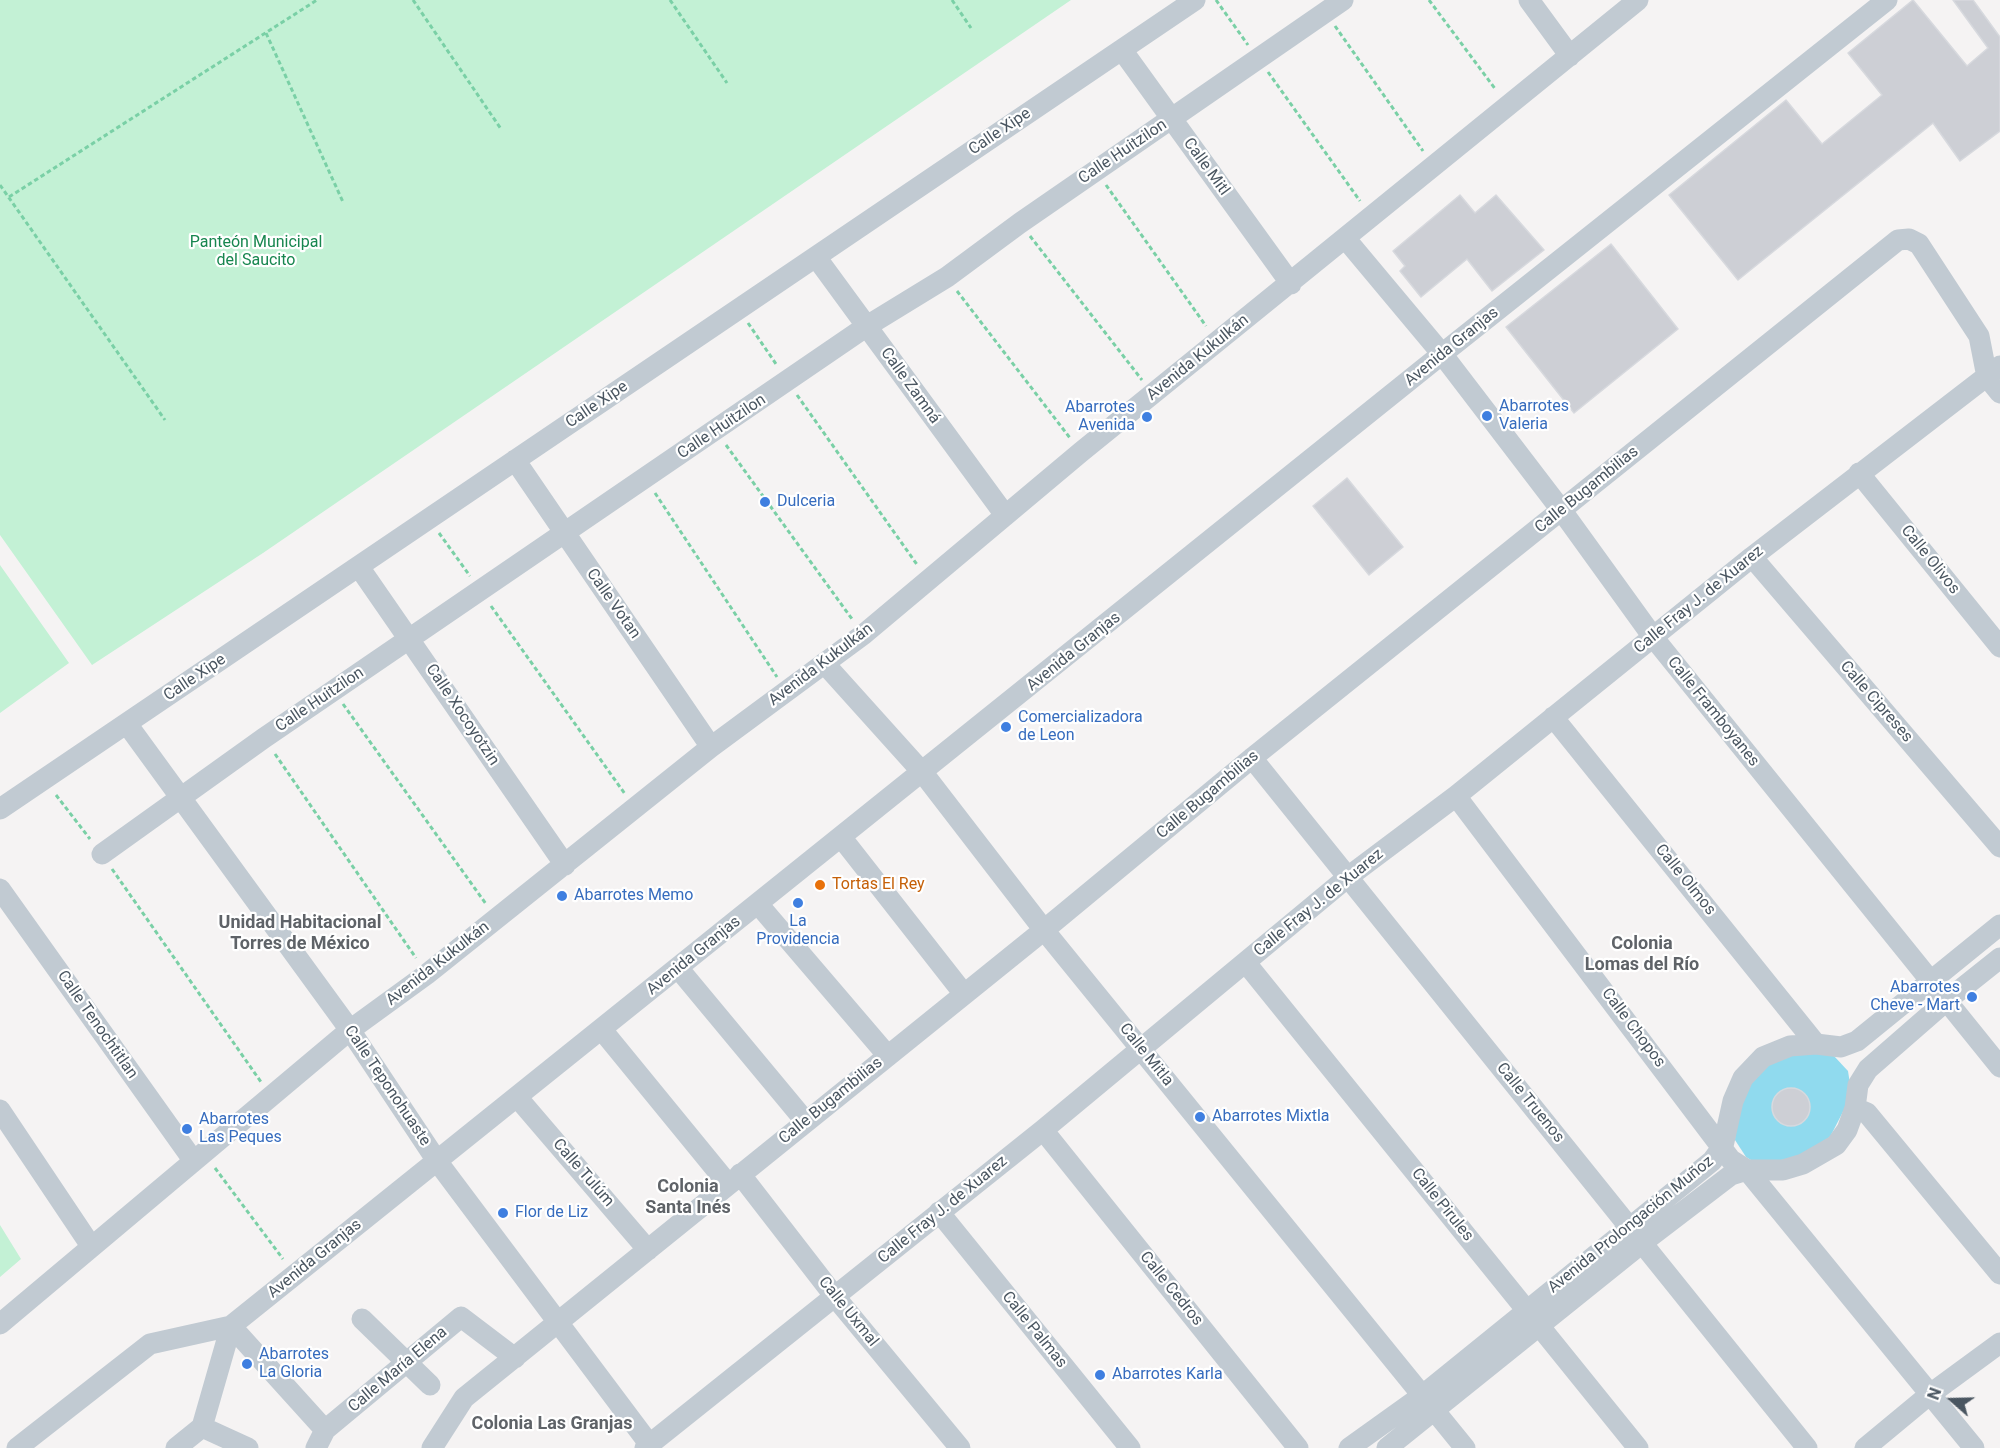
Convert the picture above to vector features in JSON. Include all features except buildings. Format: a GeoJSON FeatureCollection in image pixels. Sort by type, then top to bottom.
{"type":"FeatureCollection","features":[{"type":"Feature","properties":{"kind":"street","name":"Calle Xipe"},"geometry":{"type":"LineString","coordinates":[[0,809],[1195,0]]}},
{"type":"Feature","properties":{"kind":"street","name":"Calle Huitzilon"},"geometry":{"type":"LineString","coordinates":[[102,854],[264,738],[867,326],[947,277],[1020,223],[1343,0]]}},
{"type":"Feature","properties":{"kind":"street"},"geometry":{"type":"LineString","coordinates":[[1529,0],[1570,56]]}},
{"type":"Feature","properties":{"kind":"street","name":"Avenida Kukulkán"},"geometry":{"type":"LineString","coordinates":[[0,1324],[351,1030],[427,974],[711,747],[864,634],[1081,452],[1291,284],[1638,0]]}},
{"type":"Feature","properties":{"kind":"street","name":"Avenida Granjas"},"geometry":{"type":"LineString","coordinates":[[231,1326],[923,773],[1442,354],[1887,0]]}},
{"type":"Feature","properties":{"kind":"street","name":"Calle Mitl"},"geometry":{"type":"LineString","coordinates":[[1122,50],[1291,284]]}},
{"type":"Feature","properties":{"kind":"street","name":"Calle Framboyanes"},"geometry":{"type":"LineString","coordinates":[[1345,238],[1442,354],[1562,511],[1653,637],[1929,982],[2000,1067]]}},
{"type":"Feature","properties":{"kind":"street","name":"Calle Bugambilias"},"geometry":{"type":"LineString","coordinates":[[432,1448],[464,1398],[1044,930],[1252,758],[1898,240],[1909,239],[1919,244],[1979,336],[1996,379]]}},
{"type":"Feature","properties":{"kind":"street","name":"Calle Zamná"},"geometry":{"type":"LineString","coordinates":[[816,257],[1005,515]]}},
{"type":"Feature","properties":{"kind":"street","name":"Calle Bugambilias"},"geometry":{"type":"LineString","coordinates":[[1979,336],[2000,347]]}},
{"type":"Feature","properties":{"kind":"street","name":"Calle Fray J. de Xuarez"},"geometry":{"type":"LineString","coordinates":[[647,1446],[836,1298],[939,1212],[1142,1050],[1348,877],[1456,796],[1752,557],[1859,473],[1996,379]]}},
{"type":"Feature","properties":{"kind":"street","name":"Calle Votan"},"geometry":{"type":"LineString","coordinates":[[515,460],[711,747]]}},
{"type":"Feature","properties":{"kind":"street","name":"Calle Olivos"},"geometry":{"type":"LineString","coordinates":[[1859,473],[2000,647]]}},
{"type":"Feature","properties":{"kind":"street","name":"Calle Cipreses"},"geometry":{"type":"LineString","coordinates":[[1752,557],[2000,847]]}},
{"type":"Feature","properties":{"kind":"street","name":"Calle Xocoyotzin"},"geometry":{"type":"LineString","coordinates":[[358,567],[565,865]]}},
{"type":"Feature","properties":{"kind":"street","name":"Calle Mitla"},"geometry":{"type":"LineString","coordinates":[[824,663],[923,773],[1044,930],[1465,1448]]}},
{"type":"Feature","properties":{"kind":"street","name":"Calle Olmos"},"geometry":{"type":"LineString","coordinates":[[1553,717],[1816,1044]]}},
{"type":"Feature","properties":{"kind":"street","name":"Calle Teponohuaste"},"geometry":{"type":"LineString","coordinates":[[127,724],[351,1030],[437,1161],[560,1322],[647,1446]]}},
{"type":"Feature","properties":{"kind":"street","name":"Calle Truenos"},"geometry":{"type":"LineString","coordinates":[[1252,758],[1807,1448]]}},
{"type":"Feature","properties":{"kind":"street","name":"Calle Chopos"},"geometry":{"type":"LineString","coordinates":[[1456,796],[1723,1146]]}},
{"type":"Feature","properties":{"kind":"street"},"geometry":{"type":"LineString","coordinates":[[841,837],[964,994]]}},
{"type":"Feature","properties":{"kind":"street","name":"Calle Tenochtitlan"},"geometry":{"type":"LineString","coordinates":[[0,889],[198,1156]]}},
{"type":"Feature","properties":{"kind":"street"},"geometry":{"type":"LineString","coordinates":[[758,904],[888,1056]]}},
{"type":"Feature","properties":{"kind":"street"},"geometry":{"type":"LineString","coordinates":[[1858,1085],[1853,1061],[1841,1047],[1857,1041],[2000,925]]}},
{"type":"Feature","properties":{"kind":"street"},"geometry":{"type":"LineString","coordinates":[[1858,1085],[1868,1069],[1946,1000],[2000,958]]}},
{"type":"Feature","properties":{"kind":"street","name":"Calle Pirules"},"geometry":{"type":"LineString","coordinates":[[1246,963],[1638,1448]]}},
{"type":"Feature","properties":{"kind":"street"},"geometry":{"type":"LineString","coordinates":[[678,968],[806,1122]]}},
{"type":"Feature","properties":{"kind":"street","name":"Calle Uxmal"},"geometry":{"type":"LineString","coordinates":[[602,1030],[836,1298],[960,1448]]}},
{"type":"Feature","properties":{"kind":"street","name":"Avenida Prolongación Muñoz"},"geometry":{"type":"LineString","coordinates":[[1387,1448],[1429,1402],[1636,1235],[1712,1161],[1723,1146],[1733,1101],[1743,1078],[1763,1057],[1790,1046],[1816,1044],[1841,1047]]}},
{"type":"Feature","properties":{"kind":"street","name":"Avenida Prolongación Muñoz"},"geometry":{"type":"LineString","coordinates":[[1636,1235],[1731,1175],[1747,1170],[1783,1170],[1822,1155],[1836,1145],[1847,1130],[1855,1108],[1858,1085]]}},
{"type":"Feature","properties":{"kind":"street","name":"Calle Tulúm"},"geometry":{"type":"LineString","coordinates":[[517,1097],[648,1250]]}},
{"type":"Feature","properties":{"kind":"street"},"geometry":{"type":"LineString","coordinates":[[1855,1108],[1867,1113],[2000,1274]]}},
{"type":"Feature","properties":{"kind":"street"},"geometry":{"type":"LineString","coordinates":[[0,1110],[91,1246]]}},
{"type":"Feature","properties":{"kind":"street","name":"Calle Cedros"},"geometry":{"type":"LineString","coordinates":[[1043,1130],[1298,1448]]}},
{"type":"Feature","properties":{"kind":"street"},"geometry":{"type":"LineString","coordinates":[[1723,1146],[1731,1160],[1747,1170],[1974,1448]]}},
{"type":"Feature","properties":{"kind":"street","name":"Calle Palmas"},"geometry":{"type":"LineString","coordinates":[[939,1212],[1130,1448]]}},
{"type":"Feature","properties":{"kind":"street","name":"Calle María Elena"},"geometry":{"type":"LineString","coordinates":[[320,1439],[461,1317],[515,1358]]}},
{"type":"Feature","properties":{"kind":"street"},"geometry":{"type":"LineString","coordinates":[[362,1320],[405,1364],[430,1385]]}},
{"type":"Feature","properties":{"kind":"street"},"geometry":{"type":"LineString","coordinates":[[176,1448],[202,1427],[231,1326]]}},
{"type":"Feature","properties":{"kind":"street"},"geometry":{"type":"LineString","coordinates":[[231,1326],[320,1439]]}},
{"type":"Feature","properties":{"kind":"street"},"geometry":{"type":"LineString","coordinates":[[17,1448],[150,1344],[231,1326]]}},
{"type":"Feature","properties":{"kind":"street"},"geometry":{"type":"LineString","coordinates":[[1865,1448],[1929,1395],[2000,1343]]}},
{"type":"Feature","properties":{"kind":"street","name":"Avenida Prolongación Muñoz"},"geometry":{"type":"LineString","coordinates":[[1349,1448],[1429,1402]]}},
{"type":"Feature","properties":{"kind":"street"},"geometry":{"type":"LineString","coordinates":[[202,1427],[248,1448]]}},
{"type":"Feature","properties":{"kind":"path"},"geometry":{"type":"LineString","coordinates":[[9,197],[317,0]]}},
{"type":"Feature","properties":{"kind":"path"},"geometry":{"type":"LineString","coordinates":[[413,0],[501,129]]}},
{"type":"Feature","properties":{"kind":"path"},"geometry":{"type":"LineString","coordinates":[[670,0],[727,83]]}},
{"type":"Feature","properties":{"kind":"path"},"geometry":{"type":"LineString","coordinates":[[952,0],[971,28]]}},
{"type":"Feature","properties":{"kind":"path"},"geometry":{"type":"LineString","coordinates":[[1216,0],[1371,217]]}},
{"type":"Feature","properties":{"kind":"path"},"geometry":{"type":"LineString","coordinates":[[1429,0],[1507,106]]}},
{"type":"Feature","properties":{"kind":"path"},"geometry":{"type":"LineString","coordinates":[[1325,12],[1434,166]]}},
{"type":"Feature","properties":{"kind":"path"},"geometry":{"type":"LineString","coordinates":[[266,33],[343,202]]}},
{"type":"Feature","properties":{"kind":"path"},"geometry":{"type":"LineString","coordinates":[[1096,171],[1217,342]]}},
{"type":"Feature","properties":{"kind":"path"},"geometry":{"type":"LineString","coordinates":[[0,185],[165,420]]}},
{"type":"Feature","properties":{"kind":"path"},"geometry":{"type":"LineString","coordinates":[[1020,223],[1153,395]]}},
{"type":"Feature","properties":{"kind":"path"},"geometry":{"type":"LineString","coordinates":[[947,277],[1081,452]]}},
{"type":"Feature","properties":{"kind":"path"},"geometry":{"type":"LineString","coordinates":[[738,309],[927,580]]}},
{"type":"Feature","properties":{"kind":"path"},"geometry":{"type":"LineString","coordinates":[[716,431],[864,634]]}},
{"type":"Feature","properties":{"kind":"path"},"geometry":{"type":"LineString","coordinates":[[645,479],[786,691]]}},
{"type":"Feature","properties":{"kind":"path"},"geometry":{"type":"LineString","coordinates":[[429,519],[635,809]]}},
{"type":"Feature","properties":{"kind":"path"},"geometry":{"type":"LineString","coordinates":[[333,691],[496,918]]}},
{"type":"Feature","properties":{"kind":"path"},"geometry":{"type":"LineString","coordinates":[[264,738],[427,974]]}},
{"type":"Feature","properties":{"kind":"path"},"geometry":{"type":"LineString","coordinates":[[44,779],[102,854],[272,1098]]}},
{"type":"Feature","properties":{"kind":"path"},"geometry":{"type":"LineString","coordinates":[[198,1156],[295,1275]]}},
{"type":"Feature","properties":{"kind":"green space","name":"Panteón Municipal del Saucito"},"geometry":{"type":"Polygon","coordinates":[[[0,0],[1071,0],[263,553],[92,665],[0,535],[0,0]]]}},
{"type":"Feature","properties":{"kind":"green space"},"geometry":{"type":"Polygon","coordinates":[[[0,565],[69,663],[0,713],[0,565]]]}},
{"type":"Feature","properties":{"kind":"green space"},"geometry":{"type":"Polygon","coordinates":[[[0,1225],[21,1259],[0,1277],[0,1225]]]}},
{"type":"Feature","properties":{"kind":"water"},"geometry":{"type":"Polygon","coordinates":[[[1792,1053],[1834,1056],[1848,1071],[1850,1084],[1847,1104],[1830,1137],[1794,1159],[1754,1162],[1746,1157],[1735,1140],[1736,1116],[1748,1087],[1766,1064],[1792,1053]]]}},
{"type":"Feature","properties":{"kind":"place","name":"Abarrotes Valeria"},"geometry":{"type":"Point","coordinates":[1487,416]}},
{"type":"Feature","properties":{"kind":"place","name":"Abarrotes Avenida"},"geometry":{"type":"Point","coordinates":[1147,417]}},
{"type":"Feature","properties":{"kind":"place","name":"Dulceria"},"geometry":{"type":"Point","coordinates":[765,502]}},
{"type":"Feature","properties":{"kind":"place","name":"Comercializadora de Leon"},"geometry":{"type":"Point","coordinates":[1006,727]}},
{"type":"Feature","properties":{"kind":"place","name":"Tortas El Rey"},"geometry":{"type":"Point","coordinates":[820,885]}},
{"type":"Feature","properties":{"kind":"place","name":"Abarrotes Memo"},"geometry":{"type":"Point","coordinates":[562,896]}},
{"type":"Feature","properties":{"kind":"place","name":"La Providencia"},"geometry":{"type":"Point","coordinates":[798,903]}},
{"type":"Feature","properties":{"kind":"place","name":"Abarrotes Cheve - Mart"},"geometry":{"type":"Point","coordinates":[1972,997]}},
{"type":"Feature","properties":{"kind":"place","name":"Abarrotes Mixtla"},"geometry":{"type":"Point","coordinates":[1200,1117]}},
{"type":"Feature","properties":{"kind":"place","name":"Abarrotes Las Peques"},"geometry":{"type":"Point","coordinates":[187,1129]}},
{"type":"Feature","properties":{"kind":"place","name":"Flor de Liz"},"geometry":{"type":"Point","coordinates":[503,1213]}},
{"type":"Feature","properties":{"kind":"place","name":"Abarrotes La Gloria"},"geometry":{"type":"Point","coordinates":[247,1364]}},
{"type":"Feature","properties":{"kind":"place","name":"Abarrotes Karla"},"geometry":{"type":"Point","coordinates":[1100,1375]}},
{"type":"Feature","properties":{"kind":"district","name":"Unidad Habitacional Torres de México"},"geometry":{"type":"Point","coordinates":[300,933]}},
{"type":"Feature","properties":{"kind":"district","name":"Colonia Lomas del Río"},"geometry":{"type":"Point","coordinates":[1642,954]}},
{"type":"Feature","properties":{"kind":"district","name":"Colonia Santa Inés"},"geometry":{"type":"Point","coordinates":[688,1197]}},
{"type":"Feature","properties":{"kind":"district","name":"Colonia Las Granjas"},"geometry":{"type":"Point","coordinates":[552,1424]}}]}
